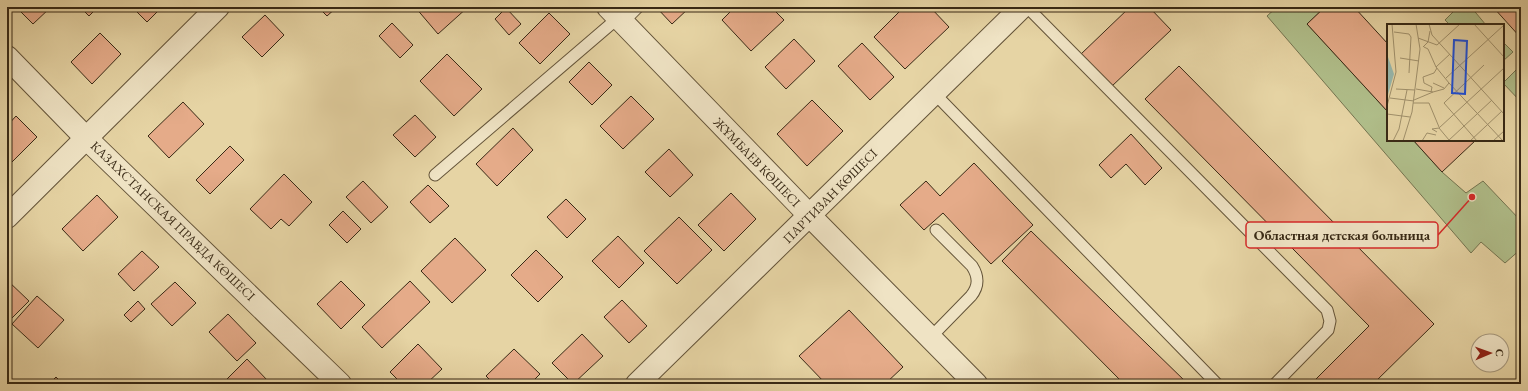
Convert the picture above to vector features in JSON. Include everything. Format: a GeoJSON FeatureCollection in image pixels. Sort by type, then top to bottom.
{"type":"FeatureCollection","features":[{"type":"Feature","properties":{"kind":"street"},"geometry":{"type":"LineString","coordinates":[[7,217],[218,7]]}},
{"type":"Feature","properties":{"kind":"street","name":"ПАРТИЗАН КӨШЕСІ"},"geometry":{"type":"LineString","coordinates":[[636,384],[810,216],[1022,7]]}},
{"type":"Feature","properties":{"kind":"street","name":"ЖҰМБАЕВ КӨШЕСІ"},"geometry":{"type":"LineString","coordinates":[[616,16],[976,384]]}},
{"type":"Feature","properties":{"kind":"street","name":"КАЗАХСТАНСКАЯ ПРАВДА КӨШЕСІ"},"geometry":{"type":"LineString","coordinates":[[7,57],[87,138],[340,384]]}},
{"type":"Feature","properties":{"kind":"lane"},"geometry":{"type":"LineString","coordinates":[[435,175],[616,16],[638,7]]}},
{"type":"Feature","properties":{"kind":"lane"},"geometry":{"type":"LineString","coordinates":[[1027,7],[1327,310],[1330,321],[1328,330],[1275,384]]}},
{"type":"Feature","properties":{"kind":"lane"},"geometry":{"type":"LineString","coordinates":[[934,93],[1217,384]]}},
{"type":"Feature","properties":{"kind":"lane"},"geometry":{"type":"LineString","coordinates":[[930,338],[971,296],[976,289],[978,281],[972,266],[936,230]]}},
{"type":"Feature","properties":{"kind":"green space"},"geometry":{"type":"Polygon","coordinates":[[[1277,7],[1325,7],[1307,24],[1387,111],[1387,141],[1414,141],[1442,172],[1466,193],[1483,181],[1521,221],[1521,249],[1505,263],[1481,242],[1471,253],[1267,16],[1277,7]]]}},
{"type":"Feature","properties":{"kind":"green space"},"geometry":{"type":"Polygon","coordinates":[[[1458,7],[1471,7],[1485,24],[1449,24],[1445,20],[1458,7]]]}},
{"type":"Feature","properties":{"kind":"green space"},"geometry":{"type":"Polygon","coordinates":[[[1504,43],[1513,52],[1504,60],[1504,43]]]}},
{"type":"Feature","properties":{"kind":"green space"},"geometry":{"type":"Polygon","coordinates":[[[1521,65],[1521,102],[1504,84],[1504,82],[1521,65]]]}},
{"type":"Feature","properties":{"kind":"building"},"geometry":{"type":"Polygon","coordinates":[[[16,7],[51,7],[33,24],[16,7]]]}},
{"type":"Feature","properties":{"kind":"building"},"geometry":{"type":"Polygon","coordinates":[[[80,7],[98,7],[89,16],[80,7]]]}},
{"type":"Feature","properties":{"kind":"building"},"geometry":{"type":"Polygon","coordinates":[[[132,7],[162,7],[147,22],[132,7]]]}},
{"type":"Feature","properties":{"kind":"building"},"geometry":{"type":"Polygon","coordinates":[[[318,7],[337,7],[327,16],[318,7]]]}},
{"type":"Feature","properties":{"kind":"building"},"geometry":{"type":"Polygon","coordinates":[[[415,7],[468,7],[438,34],[415,7]]]}},
{"type":"Feature","properties":{"kind":"building"},"geometry":{"type":"Polygon","coordinates":[[[656,7],[690,7],[672,24],[656,7]]]}},
{"type":"Feature","properties":{"kind":"building"},"geometry":{"type":"Polygon","coordinates":[[[735,7],[771,7],[784,20],[751,51],[722,20],[735,7]]]}},
{"type":"Feature","properties":{"kind":"building"},"geometry":{"type":"Polygon","coordinates":[[[904,7],[930,7],[949,27],[905,69],[874,37],[904,7]]]}},
{"type":"Feature","properties":{"kind":"building"},"geometry":{"type":"Polygon","coordinates":[[[1130,7],[1149,7],[1171,30],[1111,87],[1080,55],[1130,7]]]}},
{"type":"Feature","properties":{"kind":"building"},"geometry":{"type":"Polygon","coordinates":[[[1325,7],[1354,7],[1387,43],[1387,111],[1307,24],[1325,7]]]}},
{"type":"Feature","properties":{"kind":"building"},"geometry":{"type":"Polygon","coordinates":[[[1493,7],[1521,7],[1521,38],[1493,7]]]}},
{"type":"Feature","properties":{"kind":"building"},"geometry":{"type":"Polygon","coordinates":[[[506,8],[521,24],[509,35],[495,19],[506,8]]]}},
{"type":"Feature","properties":{"kind":"building"},"geometry":{"type":"Polygon","coordinates":[[[549,13],[570,34],[540,64],[519,43],[549,13]]]}},
{"type":"Feature","properties":{"kind":"building"},"geometry":{"type":"Polygon","coordinates":[[[265,15],[284,35],[262,57],[242,37],[265,15]]]}},
{"type":"Feature","properties":{"kind":"building"},"geometry":{"type":"Polygon","coordinates":[[[392,23],[413,45],[400,58],[379,36],[392,23]]]}},
{"type":"Feature","properties":{"kind":"building"},"geometry":{"type":"Polygon","coordinates":[[[100,33],[121,54],[92,84],[71,62],[100,33]]]}},
{"type":"Feature","properties":{"kind":"building"},"geometry":{"type":"Polygon","coordinates":[[[794,39],[815,61],[786,89],[765,67],[794,39]]]}},
{"type":"Feature","properties":{"kind":"building"},"geometry":{"type":"Polygon","coordinates":[[[862,43],[894,77],[870,100],[838,66],[862,43]]]}},
{"type":"Feature","properties":{"kind":"building"},"geometry":{"type":"Polygon","coordinates":[[[447,54],[482,89],[454,116],[420,81],[447,54]]]}},
{"type":"Feature","properties":{"kind":"building"},"geometry":{"type":"Polygon","coordinates":[[[589,62],[612,85],[592,105],[569,82],[589,62]]]}},
{"type":"Feature","properties":{"kind":"building"},"geometry":{"type":"Polygon","coordinates":[[[1179,66],[1434,324],[1373,384],[1311,384],[1369,326],[1145,99],[1179,66]]]}},
{"type":"Feature","properties":{"kind":"building"},"geometry":{"type":"Polygon","coordinates":[[[631,96],[654,119],[623,149],[600,126],[631,96]]]}},
{"type":"Feature","properties":{"kind":"building"},"geometry":{"type":"Polygon","coordinates":[[[812,100],[843,131],[807,166],[777,134],[812,100]]]}},
{"type":"Feature","properties":{"kind":"building"},"geometry":{"type":"Polygon","coordinates":[[[183,102],[204,124],[169,158],[148,136],[183,102]]]}},
{"type":"Feature","properties":{"kind":"building"},"geometry":{"type":"Polygon","coordinates":[[[415,115],[436,137],[415,157],[393,135],[415,115]]]}},
{"type":"Feature","properties":{"kind":"building"},"geometry":{"type":"Polygon","coordinates":[[[16,116],[37,137],[7,167],[7,126],[16,116]]]}},
{"type":"Feature","properties":{"kind":"building"},"geometry":{"type":"Polygon","coordinates":[[[513,128],[533,150],[497,186],[476,164],[513,128]]]}},
{"type":"Feature","properties":{"kind":"building"},"geometry":{"type":"Polygon","coordinates":[[[1131,134],[1162,168],[1145,185],[1126,164],[1111,178],[1099,165],[1131,134]]]}},
{"type":"Feature","properties":{"kind":"building"},"geometry":{"type":"Polygon","coordinates":[[[1414,141],[1475,141],[1442,172],[1414,141]]]}},
{"type":"Feature","properties":{"kind":"building"},"geometry":{"type":"Polygon","coordinates":[[[230,146],[244,160],[210,194],[196,180],[230,146]]]}},
{"type":"Feature","properties":{"kind":"building"},"geometry":{"type":"Polygon","coordinates":[[[669,149],[693,175],[670,197],[645,172],[669,149]]]}},
{"type":"Feature","properties":{"kind":"building"},"geometry":{"type":"Polygon","coordinates":[[[974,163],[1033,225],[991,264],[943,213],[924,230],[900,205],[926,181],[940,196],[974,163]]]}},
{"type":"Feature","properties":{"kind":"building"},"geometry":{"type":"Polygon","coordinates":[[[284,174],[312,202],[289,226],[281,219],[271,229],[250,209],[284,174]]]}},
{"type":"Feature","properties":{"kind":"building"},"geometry":{"type":"Polygon","coordinates":[[[363,181],[388,207],[371,223],[346,197],[363,181]]]}},
{"type":"Feature","properties":{"kind":"building"},"geometry":{"type":"Polygon","coordinates":[[[428,185],[449,206],[430,223],[410,202],[428,185]]]}},
{"type":"Feature","properties":{"kind":"building"},"geometry":{"type":"Polygon","coordinates":[[[731,193],[756,219],[724,251],[698,225],[731,193]]]}},
{"type":"Feature","properties":{"kind":"building"},"geometry":{"type":"Polygon","coordinates":[[[97,195],[118,217],[83,251],[62,229],[97,195]]]}},
{"type":"Feature","properties":{"kind":"building"},"geometry":{"type":"Polygon","coordinates":[[[566,199],[586,219],[567,238],[547,217],[566,199]]]}},
{"type":"Feature","properties":{"kind":"building"},"geometry":{"type":"Polygon","coordinates":[[[343,211],[361,229],[347,243],[329,225],[343,211]]]}},
{"type":"Feature","properties":{"kind":"building"},"geometry":{"type":"Polygon","coordinates":[[[679,217],[712,250],[677,284],[644,251],[679,217]]]}},
{"type":"Feature","properties":{"kind":"building"},"geometry":{"type":"Polygon","coordinates":[[[1031,231],[1188,384],[1124,384],[1002,261],[1031,231]]]}},
{"type":"Feature","properties":{"kind":"building"},"geometry":{"type":"Polygon","coordinates":[[[618,236],[644,263],[619,288],[592,261],[618,236]]]}},
{"type":"Feature","properties":{"kind":"building"},"geometry":{"type":"Polygon","coordinates":[[[455,238],[486,270],[452,303],[421,271],[455,238]]]}},
{"type":"Feature","properties":{"kind":"building"},"geometry":{"type":"Polygon","coordinates":[[[536,250],[563,277],[538,302],[511,275],[536,250]]]}},
{"type":"Feature","properties":{"kind":"building"},"geometry":{"type":"Polygon","coordinates":[[[142,251],[159,267],[134,291],[118,274],[142,251]]]}},
{"type":"Feature","properties":{"kind":"building"},"geometry":{"type":"Polygon","coordinates":[[[7,280],[29,301],[7,323],[7,280]]]}},
{"type":"Feature","properties":{"kind":"building"},"geometry":{"type":"Polygon","coordinates":[[[341,281],[365,305],[341,329],[317,304],[341,281]]]}},
{"type":"Feature","properties":{"kind":"building"},"geometry":{"type":"Polygon","coordinates":[[[410,281],[430,302],[382,348],[362,327],[410,281]]]}},
{"type":"Feature","properties":{"kind":"building"},"geometry":{"type":"Polygon","coordinates":[[[175,282],[196,303],[172,326],[151,304],[175,282]]]}},
{"type":"Feature","properties":{"kind":"building"},"geometry":{"type":"Polygon","coordinates":[[[37,296],[64,320],[38,348],[12,324],[37,296]]]}},
{"type":"Feature","properties":{"kind":"building"},"geometry":{"type":"Polygon","coordinates":[[[622,300],[647,326],[629,343],[604,317],[622,300]]]}},
{"type":"Feature","properties":{"kind":"building"},"geometry":{"type":"Polygon","coordinates":[[[138,301],[145,309],[131,322],[124,315],[138,301]]]}},
{"type":"Feature","properties":{"kind":"building"},"geometry":{"type":"Polygon","coordinates":[[[849,310],[903,367],[885,384],[826,384],[799,356],[849,310]]]}},
{"type":"Feature","properties":{"kind":"building"},"geometry":{"type":"Polygon","coordinates":[[[228,314],[256,343],[237,361],[209,332],[228,314]]]}},
{"type":"Feature","properties":{"kind":"building"},"geometry":{"type":"Polygon","coordinates":[[[582,334],[603,356],[573,384],[552,363],[582,334]]]}},
{"type":"Feature","properties":{"kind":"building"},"geometry":{"type":"Polygon","coordinates":[[[418,344],[442,369],[426,384],[402,384],[390,372],[418,344]]]}},
{"type":"Feature","properties":{"kind":"building"},"geometry":{"type":"Polygon","coordinates":[[[514,349],[540,374],[530,384],[494,384],[486,376],[514,349]]]}},
{"type":"Feature","properties":{"kind":"building"},"geometry":{"type":"Polygon","coordinates":[[[247,359],[268,381],[265,384],[222,384],[247,359]]]}},
{"type":"Feature","properties":{"kind":"building"},"geometry":{"type":"Polygon","coordinates":[[[56,377],[63,384],[49,384],[56,377]]]}},
{"type":"Feature","properties":{"kind":"building"},"geometry":{"type":"Polygon","coordinates":[[[900,379],[905,384],[894,384],[900,379]]]}},
{"type":"Feature","properties":{"kind":"place","name":"Областная детская больница"},"geometry":{"type":"Point","coordinates":[1472,197]}}]}
